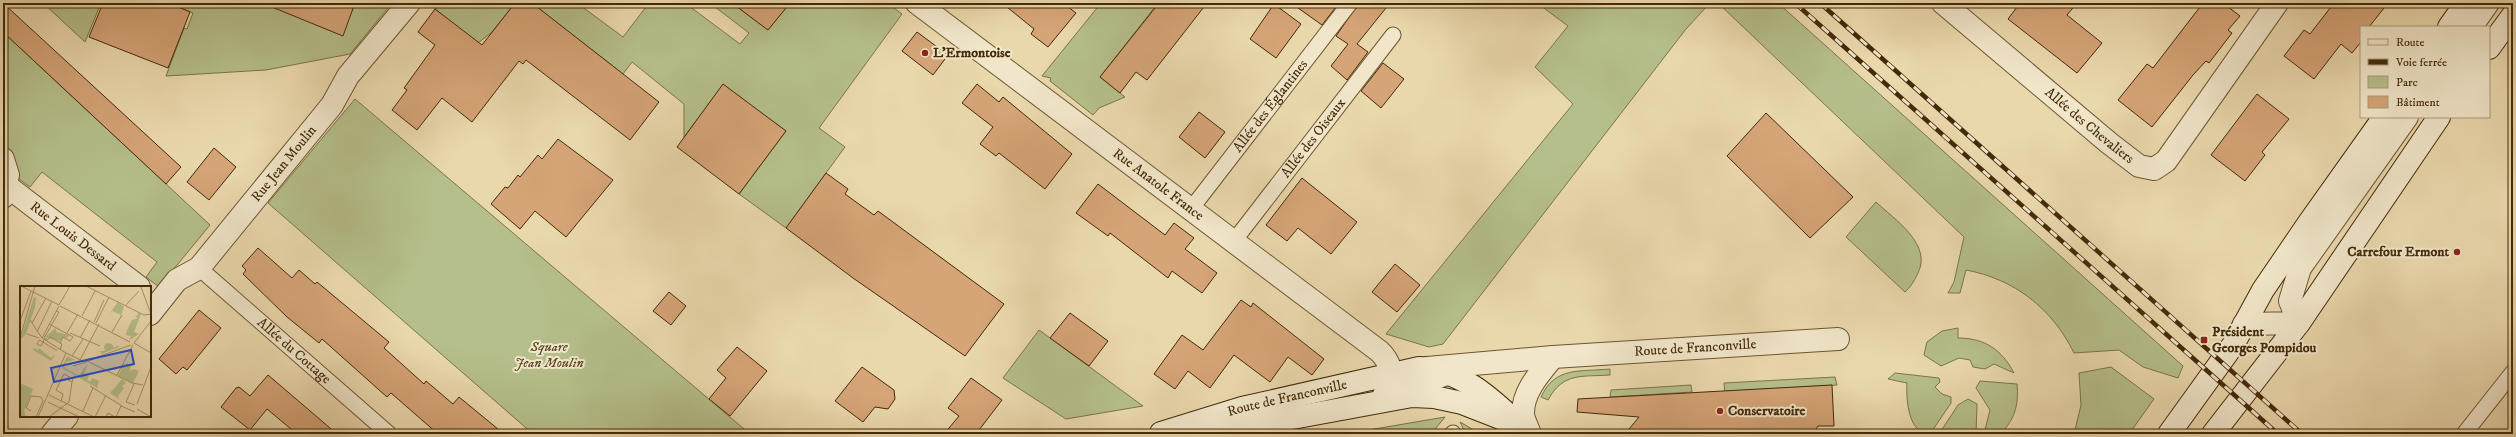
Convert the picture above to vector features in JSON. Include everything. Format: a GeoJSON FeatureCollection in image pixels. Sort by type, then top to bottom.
{"type":"FeatureCollection","features":[{"type":"Feature","properties":{"kind":"street","name":"Rue Jean Moulin"},"geometry":{"type":"LineString","coordinates":[[153,304],[177,280],[199,268],[332,105],[348,76],[409,3]]}},
{"type":"Feature","properties":{"kind":"street","name":"Rue Anatole France"},"geometry":{"type":"LineString","coordinates":[[917,3],[1383,355],[1386,388]]}},
{"type":"Feature","properties":{"kind":"street","name":"Allée des Chevaliers"},"geometry":{"type":"LineString","coordinates":[[1943,3],[2109,143],[2140,166],[2154,169],[2166,161],[2277,3]]}},
{"type":"Feature","properties":{"kind":"street"},"geometry":{"type":"LineString","coordinates":[[2450,26],[2466,3]]}},
{"type":"Feature","properties":{"kind":"street"},"geometry":{"type":"LineString","coordinates":[[2472,26],[2488,3]]}},
{"type":"Feature","properties":{"kind":"street"},"geometry":{"type":"LineString","coordinates":[[2490,47],[2513,14]]}},
{"type":"Feature","properties":{"kind":"street"},"geometry":{"type":"LineString","coordinates":[[2169,434],[2232,345],[2263,290],[2383,118]]}},
{"type":"Feature","properties":{"kind":"street"},"geometry":{"type":"LineString","coordinates":[[2299,323],[2290,301],[2300,268],[2406,118]]}},
{"type":"Feature","properties":{"kind":"street"},"geometry":{"type":"LineString","coordinates":[[2213,434],[2299,323],[2438,118]]}},
{"type":"Feature","properties":{"kind":"street","name":"Rue Louis Dessard"},"geometry":{"type":"LineString","coordinates":[[3,159],[8,175],[5,192],[138,286]]}},
{"type":"Feature","properties":{"kind":"street"},"geometry":{"type":"LineString","coordinates":[[2244,324],[2299,323]]}},
{"type":"Feature","properties":{"kind":"street","name":"Route de Franconville"},"geometry":{"type":"LineString","coordinates":[[1159,434],[1242,408],[1426,382],[1464,371],[1553,357],[1838,339]]}},
{"type":"Feature","properties":{"kind":"street"},"geometry":{"type":"LineString","coordinates":[[1529,434],[1523,413],[1526,397],[1536,377],[1553,357]]}},
{"type":"Feature","properties":{"kind":"street","name":"Route de Franconville"},"geometry":{"type":"LineString","coordinates":[[1159,434],[1287,419],[1386,388],[1426,368],[1464,371]]}},
{"type":"Feature","properties":{"kind":"street"},"geometry":{"type":"LineString","coordinates":[[1464,371],[1529,434]]}},
{"type":"Feature","properties":{"kind":"street"},"geometry":{"type":"LineString","coordinates":[[1464,371],[1462,394],[1464,404]]}},
{"type":"Feature","properties":{"kind":"street","name":"Route de Franconville"},"geometry":{"type":"LineString","coordinates":[[1386,388],[1412,396],[1434,397],[1464,404],[1506,421],[1529,434]]}},
{"type":"Feature","properties":{"kind":"street"},"geometry":{"type":"LineString","coordinates":[[52,434],[66,417]]}},
{"type":"Feature","properties":{"kind":"lane","name":"Allée des Églantines"},"geometry":{"type":"LineString","coordinates":[[1191,209],[1350,3]]}},
{"type":"Feature","properties":{"kind":"lane","name":"Allée des Oiseaux"},"geometry":{"type":"LineString","coordinates":[[1234,241],[1393,35]]}},
{"type":"Feature","properties":{"kind":"lane","name":"Allée du Cottage"},"geometry":{"type":"LineString","coordinates":[[199,268],[389,434]]}},
{"type":"Feature","properties":{"kind":"lane"},"geometry":{"type":"LineString","coordinates":[[2464,434],[2513,372]]}},
{"type":"Feature","properties":{"kind":"green space"},"geometry":{"type":"Polygon","coordinates":[[[43,3],[101,3],[85,42],[43,3]]]}},
{"type":"Feature","properties":{"kind":"green space"},"geometry":{"type":"Polygon","coordinates":[[[169,3],[392,3],[350,54],[266,70],[166,76],[184,28],[187,29],[193,13],[169,3]]]}},
{"type":"Feature","properties":{"kind":"green space"},"geometry":{"type":"Polygon","coordinates":[[[437,3],[515,3],[492,32],[478,43],[435,9],[434,7],[437,3]]]}},
{"type":"Feature","properties":{"kind":"green space"},"geometry":{"type":"Polygon","coordinates":[[[532,3],[577,3],[623,37],[649,3],[685,3],[740,44],[749,33],[710,3],[732,3],[768,30],[790,3],[887,3],[902,14],[819,128],[845,147],[786,228],[739,194],[786,131],[723,85],[684,137],[684,104],[632,62],[623,74],[532,3]]]}},
{"type":"Feature","properties":{"kind":"green space"},"geometry":{"type":"Polygon","coordinates":[[[1101,3],[1158,3],[1100,77],[1125,97],[1099,108],[1093,115],[1050,81],[1051,78],[1042,76],[1101,3]]]}},
{"type":"Feature","properties":{"kind":"green space"},"geometry":{"type":"Polygon","coordinates":[[[1537,3],[1710,3],[1686,29],[1443,344],[1429,347],[1386,334],[1573,104],[1535,67],[1568,26],[1537,3]]]}},
{"type":"Feature","properties":{"kind":"green space"},"geometry":{"type":"Polygon","coordinates":[[[1718,3],[1778,3],[2183,366],[2178,378],[2143,367],[2119,350],[2074,353],[2055,322],[2043,309],[2015,288],[1984,274],[1966,270],[1960,293],[1948,293],[1954,282],[1964,237],[1718,3]]]}},
{"type":"Feature","properties":{"kind":"green space"},"geometry":{"type":"Polygon","coordinates":[[[3,32],[210,225],[159,287],[146,277],[157,262],[42,172],[30,187],[15,176],[8,152],[3,145],[3,32]]]}},
{"type":"Feature","properties":{"kind":"green space","name":"Square Jean Moulin"},"geometry":{"type":"Polygon","coordinates":[[[355,99],[750,434],[533,434],[268,203],[355,99]]]}},
{"type":"Feature","properties":{"kind":"green space"},"geometry":{"type":"Polygon","coordinates":[[[1876,202],[1902,225],[1917,243],[1921,264],[1917,275],[1905,292],[1846,237],[1876,202]]]}},
{"type":"Feature","properties":{"kind":"green space"},"geometry":{"type":"Polygon","coordinates":[[[1958,328],[1958,338],[1976,340],[1992,347],[2004,358],[2014,373],[1994,364],[1985,369],[1973,367],[1970,360],[1959,358],[1941,366],[1924,355],[1927,342],[1942,331],[1958,328]]]}},
{"type":"Feature","properties":{"kind":"green space"},"geometry":{"type":"Polygon","coordinates":[[[1039,330],[1143,406],[1066,419],[1003,378],[1039,330]]]}},
{"type":"Feature","properties":{"kind":"green space"},"geometry":{"type":"Polygon","coordinates":[[[2111,367],[2154,399],[2129,434],[2074,434],[2081,405],[2079,373],[2111,367]]]}},
{"type":"Feature","properties":{"kind":"green space"},"geometry":{"type":"Polygon","coordinates":[[[1610,369],[1610,375],[1582,376],[1567,380],[1554,391],[1548,400],[1541,397],[1553,380],[1561,375],[1570,372],[1610,369]]]}},
{"type":"Feature","properties":{"kind":"green space"},"geometry":{"type":"Polygon","coordinates":[[[1895,373],[1939,378],[1940,382],[1935,387],[1942,394],[1951,397],[1951,403],[1930,434],[1917,428],[1913,422],[1908,406],[1907,383],[1888,379],[1895,373]]]}},
{"type":"Feature","properties":{"kind":"green space"},"geometry":{"type":"Polygon","coordinates":[[[1835,377],[1837,385],[1732,391],[1725,396],[1724,383],[1835,377]]]}},
{"type":"Feature","properties":{"kind":"green space"},"geometry":{"type":"Polygon","coordinates":[[[1980,381],[2017,384],[2015,411],[2009,423],[2000,434],[1984,434],[1990,410],[1976,388],[1980,381]]]}},
{"type":"Feature","properties":{"kind":"green space"},"geometry":{"type":"Polygon","coordinates":[[[1691,385],[1692,392],[1610,397],[1611,390],[1691,385]]]}},
{"type":"Feature","properties":{"kind":"green space"},"geometry":{"type":"Polygon","coordinates":[[[1968,399],[1977,404],[1976,434],[1939,434],[1958,405],[1968,399]]]}},
{"type":"Feature","properties":{"kind":"green space"},"geometry":{"type":"Polygon","coordinates":[[[1445,417],[1431,434],[1345,434],[1445,417]]]}},
{"type":"Feature","properties":{"kind":"green space"},"geometry":{"type":"Polygon","coordinates":[[[1460,422],[1481,434],[1461,434],[1464,430],[1460,422]]]}},
{"type":"Feature","properties":{"kind":"building"},"geometry":{"type":"Polygon","coordinates":[[[3,3],[181,167],[166,184],[3,32],[3,3]]]}},
{"type":"Feature","properties":{"kind":"building"},"geometry":{"type":"Polygon","coordinates":[[[103,3],[169,3],[190,12],[168,68],[89,37],[103,3]]]}},
{"type":"Feature","properties":{"kind":"building"},"geometry":{"type":"Polygon","coordinates":[[[262,3],[355,3],[343,36],[262,3]]]}},
{"type":"Feature","properties":{"kind":"building"},"geometry":{"type":"Polygon","coordinates":[[[515,3],[532,3],[659,102],[630,140],[526,60],[523,64],[519,61],[472,122],[442,98],[417,130],[392,110],[407,90],[404,88],[435,45],[418,32],[435,9],[482,45],[515,3]]]}},
{"type":"Feature","properties":{"kind":"building"},"geometry":{"type":"Polygon","coordinates":[[[732,3],[790,3],[768,30],[732,3]]]}},
{"type":"Feature","properties":{"kind":"building"},"geometry":{"type":"Polygon","coordinates":[[[1002,3],[1063,3],[1076,13],[1048,47],[1031,34],[1034,29],[1002,3]]]}},
{"type":"Feature","properties":{"kind":"building"},"geometry":{"type":"Polygon","coordinates":[[[1159,3],[1207,3],[1147,80],[1136,72],[1120,93],[1100,77],[1159,3]]]}},
{"type":"Feature","properties":{"kind":"building"},"geometry":{"type":"Polygon","coordinates":[[[1291,3],[1339,3],[1322,25],[1291,3]]]}},
{"type":"Feature","properties":{"kind":"building"},"geometry":{"type":"Polygon","coordinates":[[[1359,3],[1390,3],[1357,44],[1368,52],[1347,80],[1331,66],[1348,44],[1336,36],[1359,3]]]}},
{"type":"Feature","properties":{"kind":"building"},"geometry":{"type":"Polygon","coordinates":[[[2020,3],[2077,3],[2067,15],[2102,43],[2077,73],[2008,19],[2020,3]]]}},
{"type":"Feature","properties":{"kind":"building"},"geometry":{"type":"Polygon","coordinates":[[[2203,3],[2223,3],[2240,16],[2228,30],[2232,33],[2209,63],[2206,61],[2193,75],[2152,127],[2118,100],[2147,64],[2153,68],[2203,3]]]}},
{"type":"Feature","properties":{"kind":"building"},"geometry":{"type":"Polygon","coordinates":[[[2334,3],[2388,3],[2370,26],[2360,26],[2360,43],[2352,53],[2341,44],[2314,79],[2284,56],[2304,30],[2310,34],[2334,3]]]}},
{"type":"Feature","properties":{"kind":"building"},"geometry":{"type":"Polygon","coordinates":[[[1274,4],[1301,24],[1276,58],[1250,39],[1274,4]]]}},
{"type":"Feature","properties":{"kind":"building","name":"L'Ermontoise"},"geometry":{"type":"Polygon","coordinates":[[[917,32],[948,55],[933,75],[902,51],[917,32]]]}},
{"type":"Feature","properties":{"kind":"building"},"geometry":{"type":"Polygon","coordinates":[[[1383,63],[1404,79],[1381,108],[1361,91],[1383,63]]]}},
{"type":"Feature","properties":{"kind":"building"},"geometry":{"type":"Polygon","coordinates":[[[723,84],[786,131],[739,194],[677,147],[723,84]]]}},
{"type":"Feature","properties":{"kind":"building"},"geometry":{"type":"Polygon","coordinates":[[[977,84],[999,102],[1003,97],[1072,154],[1045,189],[999,153],[996,156],[980,144],[993,127],[962,103],[977,84]]]}},
{"type":"Feature","properties":{"kind":"building"},"geometry":{"type":"Polygon","coordinates":[[[2257,94],[2289,119],[2262,152],[2265,155],[2245,181],[2211,155],[2257,94]]]}},
{"type":"Feature","properties":{"kind":"building"},"geometry":{"type":"Polygon","coordinates":[[[1199,112],[1225,132],[1205,158],[1179,137],[1199,112]]]}},
{"type":"Feature","properties":{"kind":"building"},"geometry":{"type":"Polygon","coordinates":[[[1766,113],[1853,197],[1810,238],[1727,156],[1766,113]]]}},
{"type":"Feature","properties":{"kind":"building"},"geometry":{"type":"Polygon","coordinates":[[[558,139],[613,180],[566,237],[535,211],[520,229],[491,204],[505,187],[508,188],[518,175],[520,177],[538,155],[542,159],[558,139]]]}},
{"type":"Feature","properties":{"kind":"building"},"geometry":{"type":"Polygon","coordinates":[[[214,148],[236,167],[209,200],[187,182],[214,148]]]}},
{"type":"Feature","properties":{"kind":"building"},"geometry":{"type":"Polygon","coordinates":[[[826,173],[848,189],[845,194],[874,215],[878,211],[1004,304],[965,356],[853,278],[786,228],[826,173]]]}},
{"type":"Feature","properties":{"kind":"building"},"geometry":{"type":"Polygon","coordinates":[[[1302,178],[1357,222],[1331,254],[1298,228],[1287,241],[1266,225],[1302,178]]]}},
{"type":"Feature","properties":{"kind":"building"},"geometry":{"type":"Polygon","coordinates":[[[1098,184],[1165,235],[1174,223],[1194,238],[1185,249],[1217,273],[1202,293],[1172,271],[1168,278],[1110,233],[1108,236],[1076,213],[1098,184]]]}},
{"type":"Feature","properties":{"kind":"building"},"geometry":{"type":"Polygon","coordinates":[[[258,248],[292,278],[299,270],[315,284],[317,282],[389,342],[384,348],[424,384],[426,381],[453,404],[459,397],[504,434],[438,434],[391,393],[387,397],[322,339],[319,343],[287,317],[243,274],[246,270],[242,266],[258,248]]]}},
{"type":"Feature","properties":{"kind":"building"},"geometry":{"type":"Polygon","coordinates":[[[1395,264],[1420,285],[1397,312],[1372,292],[1395,264]]]}},
{"type":"Feature","properties":{"kind":"building"},"geometry":{"type":"Polygon","coordinates":[[[669,292],[686,306],[671,325],[653,311],[669,292]]]}},
{"type":"Feature","properties":{"kind":"building"},"geometry":{"type":"Polygon","coordinates":[[[1241,300],[1251,307],[1253,303],[1324,359],[1312,375],[1288,357],[1270,382],[1234,355],[1210,388],[1188,371],[1175,389],[1154,374],[1182,335],[1203,350],[1241,300]]]}},
{"type":"Feature","properties":{"kind":"building"},"geometry":{"type":"Polygon","coordinates":[[[199,310],[221,328],[187,370],[183,367],[176,374],[159,359],[199,310]]]}},
{"type":"Feature","properties":{"kind":"building"},"geometry":{"type":"Polygon","coordinates":[[[1070,313],[1108,341],[1089,366],[1050,338],[1070,313]]]}},
{"type":"Feature","properties":{"kind":"building"},"geometry":{"type":"Polygon","coordinates":[[[737,347],[767,371],[730,416],[709,399],[726,378],[717,370],[737,347]]]}},
{"type":"Feature","properties":{"kind":"building"},"geometry":{"type":"Polygon","coordinates":[[[862,367],[894,390],[895,399],[888,409],[875,407],[863,422],[835,401],[862,367]]]}},
{"type":"Feature","properties":{"kind":"building"},"geometry":{"type":"Polygon","coordinates":[[[268,375],[337,434],[297,434],[267,409],[250,430],[221,407],[236,388],[239,387],[250,396],[268,375]]]}},
{"type":"Feature","properties":{"kind":"building"},"geometry":{"type":"Polygon","coordinates":[[[971,378],[1002,400],[976,434],[944,434],[959,416],[948,408],[971,378]]]}},
{"type":"Feature","properties":{"kind":"building","name":"Conservatoire"},"geometry":{"type":"Polygon","coordinates":[[[1832,385],[1834,426],[1818,426],[1813,434],[1625,434],[1639,417],[1577,412],[1578,399],[1832,385]]]}},
{"type":"Feature","properties":{"kind":"railway"},"geometry":{"type":"LineString","coordinates":[[1795,3],[2278,434]]}},
{"type":"Feature","properties":{"kind":"railway"},"geometry":{"type":"LineString","coordinates":[[1820,3],[2302,434]]}},
{"type":"Feature","properties":{"kind":"place","name":"L'Ermontoise"},"geometry":{"type":"Point","coordinates":[925,53]}},
{"type":"Feature","properties":{"kind":"place","name":"Carrefour Ermont"},"geometry":{"type":"Point","coordinates":[2457,252]}},
{"type":"Feature","properties":{"kind":"place","name":"Président Georges Pompidou"},"geometry":{"type":"Point","coordinates":[2204,340]}},
{"type":"Feature","properties":{"kind":"place","name":"Conservatoire"},"geometry":{"type":"Point","coordinates":[1720,411]}}]}
